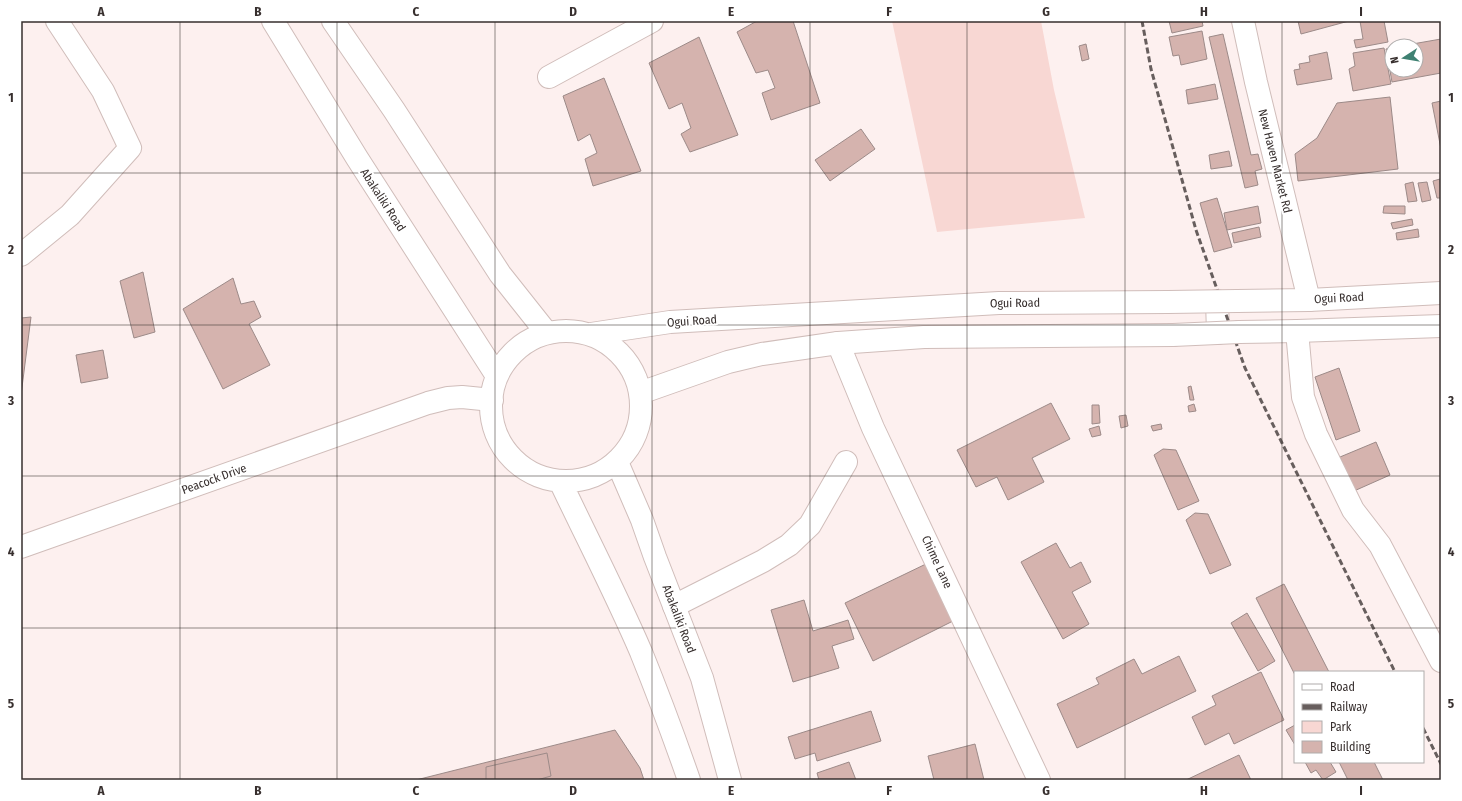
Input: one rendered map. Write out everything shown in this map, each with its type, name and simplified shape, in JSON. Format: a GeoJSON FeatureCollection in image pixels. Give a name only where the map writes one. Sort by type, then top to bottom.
{"type":"FeatureCollection","features":[{"type":"Feature","properties":{"kind":"main road"},"geometry":{"type":"LineString","coordinates":[[21,255],[70,216],[130,148],[103,91],[57,21]]}},
{"type":"Feature","properties":{"kind":"main road","name":"Abakaliki Road"},"geometry":{"type":"LineString","coordinates":[[273,21],[357,158],[497,376]]}},
{"type":"Feature","properties":{"kind":"main road"},"geometry":{"type":"LineString","coordinates":[[333,21],[394,110],[500,274],[546,332]]}},
{"type":"Feature","properties":{"kind":"main road"},"geometry":{"type":"LineString","coordinates":[[549,77],[652,21]]}},
{"type":"Feature","properties":{"kind":"main road","name":"New Haven Market Rd"},"geometry":{"type":"LineString","coordinates":[[1243,21],[1256,82],[1309,300]]}},
{"type":"Feature","properties":{"kind":"main road","name":"Ogui Road"},"geometry":{"type":"LineString","coordinates":[[591,334],[670,322],[976,304],[1309,300],[1441,293]]}},
{"type":"Feature","properties":{"kind":"main road"},"geometry":{"type":"LineString","coordinates":[[1227,301],[1229,332]]}},
{"type":"Feature","properties":{"kind":"main road"},"geometry":{"type":"LineString","coordinates":[[640,393],[728,362],[762,354],[838,343],[924,337],[1173,335],[1441,326]]}},
{"type":"Feature","properties":{"kind":"main road"},"geometry":{"type":"LineString","coordinates":[[576,330],[591,334],[606,341],[629,363],[636,378],[640,393],[642,412],[638,430],[629,447],[617,462],[600,474],[580,480],[560,482],[542,478],[525,470],[511,458],[500,443],[493,426],[490,408],[497,376],[509,356],[526,341],[546,332],[576,330]]}},
{"type":"Feature","properties":{"kind":"main road"},"geometry":{"type":"LineString","coordinates":[[1297,331],[1303,397],[1316,434],[1353,510],[1380,545],[1441,661]]}},
{"type":"Feature","properties":{"kind":"main road","name":"Chime Lane"},"geometry":{"type":"LineString","coordinates":[[838,343],[873,428],[1039,780]]}},
{"type":"Feature","properties":{"kind":"main road","name":"Peacock Drive"},"geometry":{"type":"LineString","coordinates":[[21,547],[408,410],[448,398],[462,397],[492,400]]}},
{"type":"Feature","properties":{"kind":"main road","name":"Abakaliki Road"},"geometry":{"type":"LineString","coordinates":[[617,462],[642,520],[702,678],[725,779]]}},
{"type":"Feature","properties":{"kind":"main road"},"geometry":{"type":"LineString","coordinates":[[674,606],[764,561],[789,545],[810,525],[846,462]]}},
{"type":"Feature","properties":{"kind":"main road"},"geometry":{"type":"LineString","coordinates":[[560,482],[614,593],[640,651],[668,720],[689,780]]}},
{"type":"Feature","properties":{"kind":"green space"},"geometry":{"type":"Polygon","coordinates":[[[892,21],[1041,21],[1054,90],[1085,218],[937,232],[892,21]]]}},
{"type":"Feature","properties":{"kind":"building"},"geometry":{"type":"Polygon","coordinates":[[[757,21],[793,21],[820,103],[771,120],[762,93],[775,88],[768,70],[756,73],[737,32],[757,21]]]}},
{"type":"Feature","properties":{"kind":"building"},"geometry":{"type":"Polygon","coordinates":[[[1169,21],[1202,21],[1203,26],[1172,33],[1169,21]]]}},
{"type":"Feature","properties":{"kind":"building"},"geometry":{"type":"Polygon","coordinates":[[[1298,21],[1349,21],[1301,34],[1298,21]]]}},
{"type":"Feature","properties":{"kind":"building"},"geometry":{"type":"Polygon","coordinates":[[[1360,21],[1384,21],[1387,38],[1384,38],[1384,43],[1356,48],[1354,40],[1363,39],[1360,21]]]}},
{"type":"Feature","properties":{"kind":"building"},"geometry":{"type":"Polygon","coordinates":[[[1202,31],[1207,59],[1181,65],[1179,55],[1173,56],[1169,37],[1202,31]]]}},
{"type":"Feature","properties":{"kind":"building"},"geometry":{"type":"Polygon","coordinates":[[[1223,34],[1251,155],[1258,154],[1262,169],[1255,171],[1258,185],[1245,188],[1209,37],[1223,34]]]}},
{"type":"Feature","properties":{"kind":"building"},"geometry":{"type":"Polygon","coordinates":[[[699,37],[738,135],[690,152],[681,134],[691,128],[682,103],[669,109],[649,63],[699,37]]]}},
{"type":"Feature","properties":{"kind":"building"},"geometry":{"type":"Polygon","coordinates":[[[1441,39],[1441,73],[1424,76],[1424,42],[1441,39]]]}},
{"type":"Feature","properties":{"kind":"building"},"geometry":{"type":"Polygon","coordinates":[[[1086,44],[1089,59],[1082,61],[1079,46],[1086,44]]]}},
{"type":"Feature","properties":{"kind":"building"},"geometry":{"type":"Polygon","coordinates":[[[1384,48],[1384,78],[1390,78],[1391,84],[1353,91],[1349,69],[1355,66],[1353,53],[1384,48]]]}},
{"type":"Feature","properties":{"kind":"building"},"geometry":{"type":"Polygon","coordinates":[[[1327,52],[1332,79],[1297,85],[1294,70],[1300,69],[1299,64],[1310,62],[1309,56],[1327,52]]]}},
{"type":"Feature","properties":{"kind":"building"},"geometry":{"type":"Polygon","coordinates":[[[604,78],[641,171],[593,186],[585,159],[597,153],[590,134],[578,141],[563,96],[604,78]]]}},
{"type":"Feature","properties":{"kind":"building"},"geometry":{"type":"Polygon","coordinates":[[[1391,78],[1414,78],[1392,82],[1391,78]]]}},
{"type":"Feature","properties":{"kind":"building"},"geometry":{"type":"Polygon","coordinates":[[[1215,84],[1218,99],[1188,104],[1186,90],[1215,84]]]}},
{"type":"Feature","properties":{"kind":"building"},"geometry":{"type":"Polygon","coordinates":[[[1390,97],[1398,169],[1298,181],[1295,154],[1317,138],[1337,103],[1390,97]]]}},
{"type":"Feature","properties":{"kind":"building"},"geometry":{"type":"Polygon","coordinates":[[[1441,101],[1441,149],[1432,103],[1441,101]]]}},
{"type":"Feature","properties":{"kind":"building"},"geometry":{"type":"Polygon","coordinates":[[[861,129],[875,149],[830,181],[815,160],[861,129]]]}},
{"type":"Feature","properties":{"kind":"building"},"geometry":{"type":"Polygon","coordinates":[[[1229,151],[1232,166],[1211,169],[1209,155],[1229,151]]]}},
{"type":"Feature","properties":{"kind":"building"},"geometry":{"type":"Polygon","coordinates":[[[1440,179],[1441,198],[1437,198],[1433,181],[1440,179]]]}},
{"type":"Feature","properties":{"kind":"building"},"geometry":{"type":"Polygon","coordinates":[[[1413,182],[1417,201],[1408,202],[1405,184],[1413,182]]]}},
{"type":"Feature","properties":{"kind":"building"},"geometry":{"type":"Polygon","coordinates":[[[1427,182],[1431,200],[1422,202],[1418,183],[1427,182]]]}},
{"type":"Feature","properties":{"kind":"building"},"geometry":{"type":"Polygon","coordinates":[[[1217,198],[1232,247],[1214,252],[1200,203],[1217,198]]]}},
{"type":"Feature","properties":{"kind":"building"},"geometry":{"type":"Polygon","coordinates":[[[1258,206],[1261,223],[1227,230],[1224,213],[1258,206]]]}},
{"type":"Feature","properties":{"kind":"building"},"geometry":{"type":"Polygon","coordinates":[[[1384,206],[1405,206],[1405,214],[1383,213],[1384,206]]]}},
{"type":"Feature","properties":{"kind":"building"},"geometry":{"type":"Polygon","coordinates":[[[1412,219],[1413,225],[1393,229],[1391,223],[1412,219]]]}},
{"type":"Feature","properties":{"kind":"building"},"geometry":{"type":"Polygon","coordinates":[[[1259,227],[1261,237],[1234,243],[1232,233],[1259,227]]]}},
{"type":"Feature","properties":{"kind":"building"},"geometry":{"type":"Polygon","coordinates":[[[1418,229],[1419,237],[1397,240],[1396,233],[1418,229]]]}},
{"type":"Feature","properties":{"kind":"building"},"geometry":{"type":"Polygon","coordinates":[[[143,272],[155,332],[134,338],[120,281],[143,272]]]}},
{"type":"Feature","properties":{"kind":"building"},"geometry":{"type":"Polygon","coordinates":[[[233,278],[241,304],[254,301],[261,317],[249,324],[270,365],[223,389],[183,309],[233,278]]]}},
{"type":"Feature","properties":{"kind":"building"},"geometry":{"type":"Polygon","coordinates":[[[31,317],[21,395],[21,318],[31,317]]]}},
{"type":"Feature","properties":{"kind":"building"},"geometry":{"type":"Polygon","coordinates":[[[103,350],[108,378],[81,383],[76,355],[103,350]]]}},
{"type":"Feature","properties":{"kind":"building"},"geometry":{"type":"Polygon","coordinates":[[[1339,368],[1360,431],[1336,440],[1315,377],[1339,368]]]}},
{"type":"Feature","properties":{"kind":"building"},"geometry":{"type":"Polygon","coordinates":[[[1191,386],[1194,400],[1190,400],[1188,387],[1191,386]]]}},
{"type":"Feature","properties":{"kind":"building"},"geometry":{"type":"Polygon","coordinates":[[[1051,403],[1070,439],[1032,458],[1044,482],[1008,500],[997,477],[976,487],[957,450],[1051,403]]]}},
{"type":"Feature","properties":{"kind":"building"},"geometry":{"type":"Polygon","coordinates":[[[1194,404],[1196,411],[1189,412],[1188,406],[1194,404]]]}},
{"type":"Feature","properties":{"kind":"building"},"geometry":{"type":"Polygon","coordinates":[[[1092,405],[1099,405],[1100,423],[1092,424],[1092,405]]]}},
{"type":"Feature","properties":{"kind":"building"},"geometry":{"type":"Polygon","coordinates":[[[1126,415],[1128,426],[1121,428],[1119,416],[1126,415]]]}},
{"type":"Feature","properties":{"kind":"building"},"geometry":{"type":"Polygon","coordinates":[[[1161,424],[1162,429],[1153,431],[1151,426],[1161,424]]]}},
{"type":"Feature","properties":{"kind":"building"},"geometry":{"type":"Polygon","coordinates":[[[1099,426],[1101,435],[1092,437],[1089,429],[1099,426]]]}},
{"type":"Feature","properties":{"kind":"building"},"geometry":{"type":"Polygon","coordinates":[[[1376,442],[1390,475],[1354,491],[1340,457],[1376,442]]]}},
{"type":"Feature","properties":{"kind":"building"},"geometry":{"type":"Polygon","coordinates":[[[1163,449],[1176,450],[1199,501],[1178,510],[1154,455],[1163,449]]]}},
{"type":"Feature","properties":{"kind":"building"},"geometry":{"type":"Polygon","coordinates":[[[1195,513],[1208,514],[1231,565],[1210,574],[1186,520],[1195,513]]]}},
{"type":"Feature","properties":{"kind":"building"},"geometry":{"type":"Polygon","coordinates":[[[1056,543],[1070,568],[1081,562],[1091,582],[1072,592],[1089,624],[1063,639],[1021,562],[1056,543]]]}},
{"type":"Feature","properties":{"kind":"building"},"geometry":{"type":"Polygon","coordinates":[[[928,563],[955,620],[873,661],[845,603],[928,563]]]}},
{"type":"Feature","properties":{"kind":"building"},"geometry":{"type":"Polygon","coordinates":[[[1284,584],[1328,671],[1294,671],[1294,673],[1256,598],[1284,584]]]}},
{"type":"Feature","properties":{"kind":"building"},"geometry":{"type":"Polygon","coordinates":[[[804,600],[813,631],[848,620],[854,639],[832,646],[839,668],[793,682],[771,610],[804,600]]]}},
{"type":"Feature","properties":{"kind":"building"},"geometry":{"type":"Polygon","coordinates":[[[1247,613],[1275,661],[1258,671],[1231,623],[1247,613]]]}},
{"type":"Feature","properties":{"kind":"building"},"geometry":{"type":"Polygon","coordinates":[[[1179,656],[1196,691],[1077,748],[1057,704],[1099,684],[1096,678],[1134,659],[1142,674],[1179,656]]]}},
{"type":"Feature","properties":{"kind":"building"},"geometry":{"type":"Polygon","coordinates":[[[1261,672],[1284,720],[1234,744],[1229,733],[1205,745],[1192,717],[1216,705],[1212,696],[1261,672]]]}},
{"type":"Feature","properties":{"kind":"building"},"geometry":{"type":"Polygon","coordinates":[[[871,711],[881,741],[817,761],[815,753],[795,759],[788,737],[871,711]]]}},
{"type":"Feature","properties":{"kind":"building"},"geometry":{"type":"Polygon","coordinates":[[[1294,726],[1294,743],[1286,730],[1294,726]]]}},
{"type":"Feature","properties":{"kind":"building"},"geometry":{"type":"Polygon","coordinates":[[[615,730],[640,768],[644,780],[416,780],[615,730]]]}},
{"type":"Feature","properties":{"kind":"building"},"geometry":{"type":"Polygon","coordinates":[[[975,744],[984,780],[934,780],[928,756],[975,744]]]}},
{"type":"Feature","properties":{"kind":"building"},"geometry":{"type":"Polygon","coordinates":[[[547,753],[551,776],[537,780],[486,780],[486,767],[547,753]]]}},
{"type":"Feature","properties":{"kind":"building"},"geometry":{"type":"Polygon","coordinates":[[[1239,755],[1251,780],[1186,780],[1239,755]]]}},
{"type":"Feature","properties":{"kind":"building"},"geometry":{"type":"Polygon","coordinates":[[[849,762],[856,780],[819,780],[817,773],[849,762]]]}},
{"type":"Feature","properties":{"kind":"building"},"geometry":{"type":"Polygon","coordinates":[[[1306,763],[1331,763],[1336,772],[1323,780],[1316,770],[1311,773],[1306,763]]]}},
{"type":"Feature","properties":{"kind":"building"},"geometry":{"type":"Polygon","coordinates":[[[1340,763],[1374,763],[1383,780],[1348,780],[1340,763]]]}},
{"type":"Feature","properties":{"kind":"railway"},"geometry":{"type":"LineString","coordinates":[[1142,21],[1151,69],[1196,230],[1245,368],[1395,671]]}},
{"type":"Feature","properties":{"kind":"railway"},"geometry":{"type":"LineString","coordinates":[[1424,730],[1441,764]]}}]}
